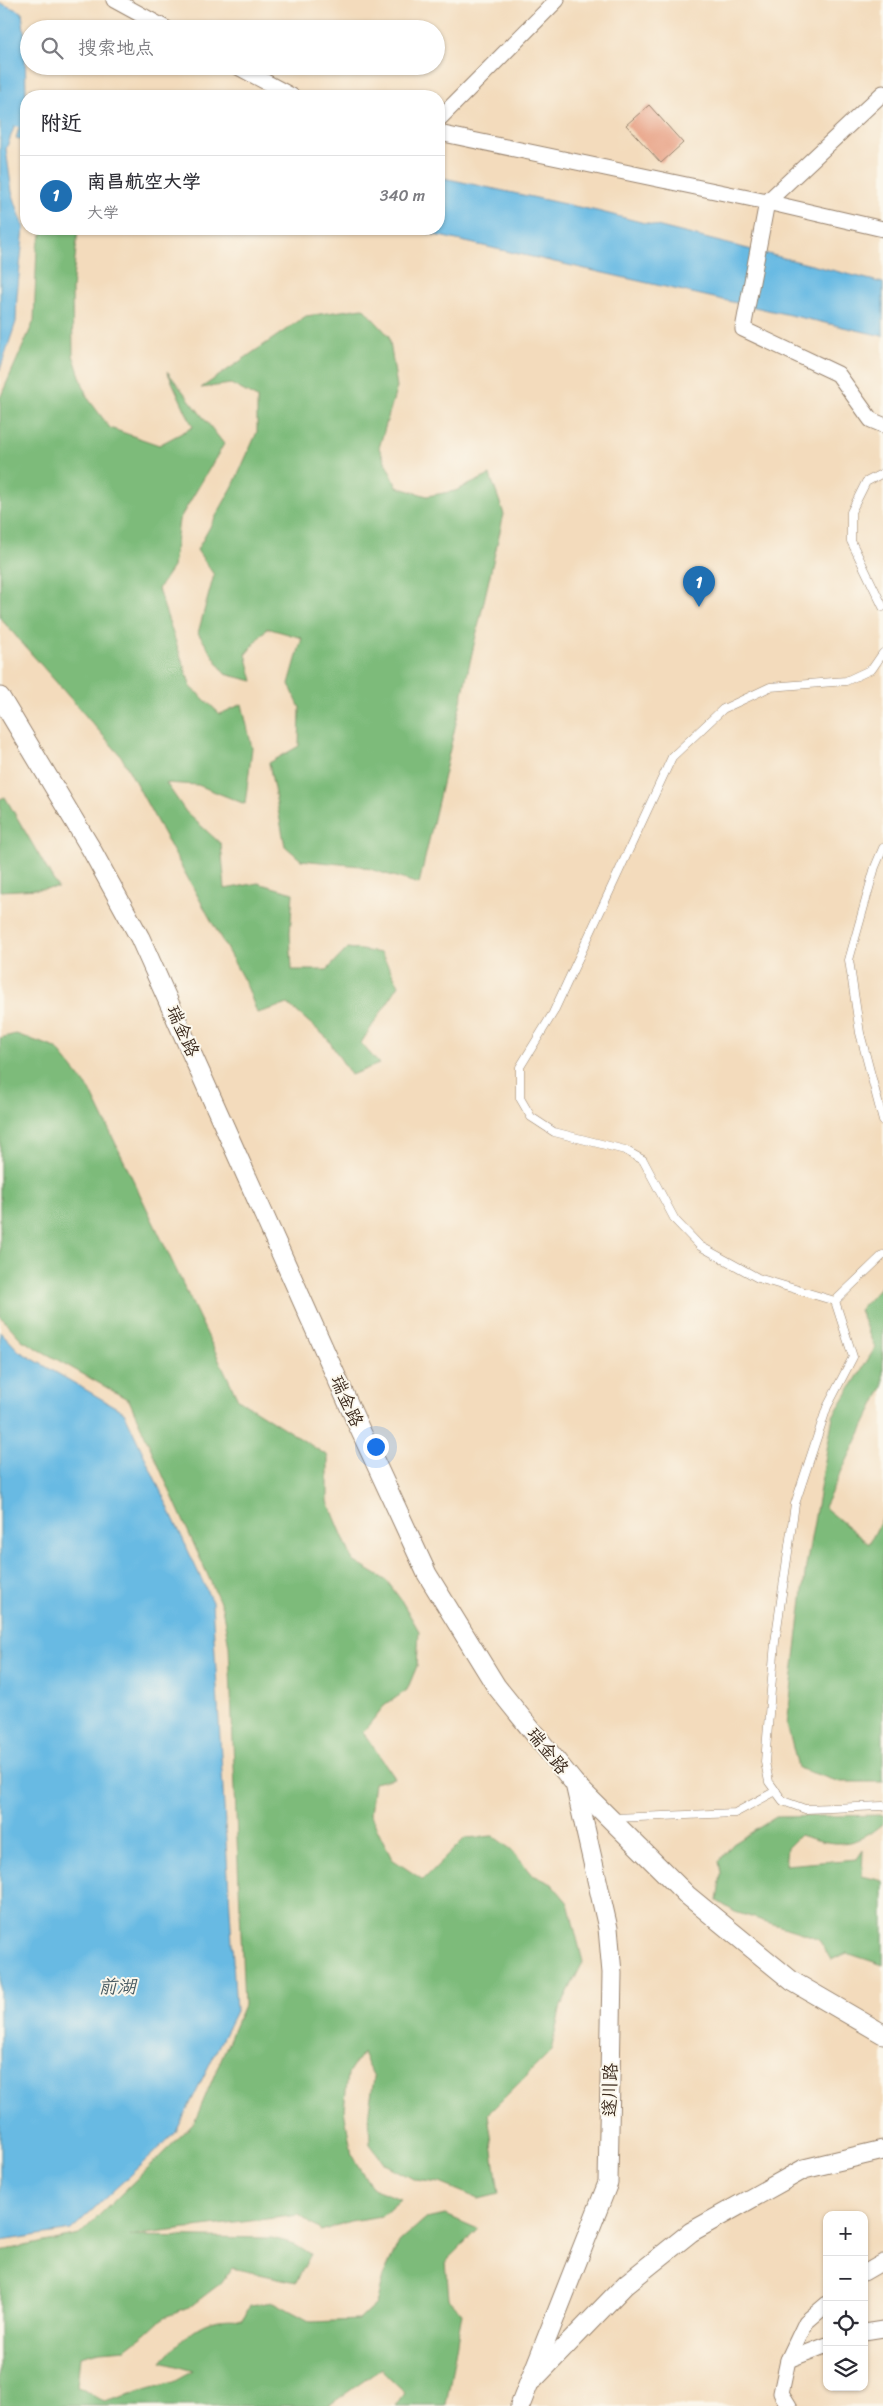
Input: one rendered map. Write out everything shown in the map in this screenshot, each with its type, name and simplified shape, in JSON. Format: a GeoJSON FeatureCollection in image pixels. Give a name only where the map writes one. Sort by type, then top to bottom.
{"type":"FeatureCollection","features":[{"type":"Feature","properties":{"kind":"street"},"geometry":{"type":"LineString","coordinates":[[114,0],[151,20]]}},
{"type":"Feature","properties":{"kind":"street"},"geometry":{"type":"LineString","coordinates":[[445,113],[557,0]]}},
{"type":"Feature","properties":{"kind":"street"},"geometry":{"type":"LineString","coordinates":[[253,75],[281,90]]}},
{"type":"Feature","properties":{"kind":"street"},"geometry":{"type":"LineString","coordinates":[[883,93],[767,202],[742,329],[838,374],[871,420],[883,425]]}},
{"type":"Feature","properties":{"kind":"street"},"geometry":{"type":"LineString","coordinates":[[445,134],[767,202],[883,229]]}},
{"type":"Feature","properties":{"kind":"street","name":"瑞金路"},"geometry":{"type":"LineString","coordinates":[[0,697],[90,847],[140,938],[357,1423],[427,1574],[496,1686],[575,1784],[686,1895],[792,1981],[883,2034]]}},
{"type":"Feature","properties":{"kind":"street","name":"遂川路"},"geometry":{"type":"LineString","coordinates":[[520,2406],[608,2183],[612,1973],[609,1937],[575,1784]]}},
{"type":"Feature","properties":{"kind":"street","name":"遂川路"},"geometry":{"type":"LineString","coordinates":[[528,2385],[626,2284],[691,2232],[804,2169],[883,2150]]}},
{"type":"Feature","properties":{"kind":"street"},"geometry":{"type":"LineString","coordinates":[[868,2271],[883,2262]]}},
{"type":"Feature","properties":{"kind":"street"},"geometry":{"type":"LineString","coordinates":[[789,2406],[781,2394],[788,2360],[806,2322],[823,2307]]}},
{"type":"Feature","properties":{"kind":"street"},"geometry":{"type":"LineString","coordinates":[[868,2331],[883,2329]]}},
{"type":"Feature","properties":{"kind":"street"},"geometry":{"type":"LineString","coordinates":[[788,2360],[824,2346]]}},
{"type":"Feature","properties":{"kind":"lane"},"geometry":{"type":"LineString","coordinates":[[883,473],[866,482],[851,512],[852,541],[883,607]]}},
{"type":"Feature","properties":{"kind":"lane"},"geometry":{"type":"LineString","coordinates":[[834,1301],[758,1278],[700,1246],[675,1220],[643,1160],[626,1150],[554,1132],[531,1117],[520,1098],[520,1067],[553,1013],[672,757],[723,709],[770,687],[846,681],[872,669],[883,653]]}},
{"type":"Feature","properties":{"kind":"lane"},"geometry":{"type":"LineString","coordinates":[[883,848],[875,867],[850,960],[860,1032],[883,1121]]}},
{"type":"Feature","properties":{"kind":"lane"},"geometry":{"type":"LineString","coordinates":[[834,1301],[883,1255]]}},
{"type":"Feature","properties":{"kind":"lane"},"geometry":{"type":"LineString","coordinates":[[834,1301],[853,1357],[827,1407],[795,1504],[775,1642],[765,1762],[769,1782],[783,1801],[805,1809],[883,1806]]}},
{"type":"Feature","properties":{"kind":"lane"},"geometry":{"type":"LineString","coordinates":[[609,1818],[735,1813],[776,1791]]}},
{"type":"Feature","properties":{"kind":"green space"},"geometry":{"type":"Polygon","coordinates":[[[42,235],[77,235],[72,289],[73,355],[87,397],[110,428],[159,445],[193,427],[167,371],[224,444],[179,520],[173,567],[158,589],[191,687],[220,714],[242,704],[252,748],[245,804],[198,785],[166,783],[186,812],[221,844],[225,889],[258,883],[293,893],[290,933],[292,970],[327,970],[348,948],[381,953],[399,985],[361,1043],[379,1064],[351,1075],[327,1038],[288,1004],[257,1013],[247,986],[121,756],[0,618],[0,398],[34,321],[37,247],[42,235]]]}},
{"type":"Feature","properties":{"kind":"green space"},"geometry":{"type":"Polygon","coordinates":[[[363,308],[389,336],[397,387],[379,448],[397,487],[427,496],[455,491],[490,475],[504,514],[419,884],[360,866],[301,860],[285,846],[269,763],[299,746],[300,708],[289,684],[302,638],[267,628],[246,654],[253,681],[225,674],[198,633],[214,575],[197,550],[233,486],[257,432],[257,398],[231,384],[201,388],[306,316],[363,308]]]}},
{"type":"Feature","properties":{"kind":"green space"},"geometry":{"type":"Polygon","coordinates":[[[5,797],[58,888],[0,891],[0,799],[5,797]]]}},
{"type":"Feature","properties":{"kind":"green space"},"geometry":{"type":"Polygon","coordinates":[[[16,1034],[56,1048],[90,1090],[238,1399],[328,1456],[328,1501],[353,1561],[387,1581],[401,1600],[419,1631],[417,1666],[407,1690],[384,1706],[363,1732],[395,1778],[374,1783],[370,1814],[392,1859],[423,1880],[465,1838],[493,1836],[512,1850],[531,1874],[552,1884],[568,1903],[583,1962],[561,2006],[551,2051],[488,2114],[499,2194],[479,2199],[440,2183],[415,2180],[385,2164],[370,2144],[369,2110],[374,2078],[362,2053],[348,2074],[344,2109],[352,2156],[372,2188],[401,2199],[382,2216],[350,2221],[321,2231],[299,2215],[130,2236],[272,2238],[295,2244],[311,2254],[296,2282],[232,2268],[221,2283],[187,2309],[164,2317],[126,2349],[100,2351],[80,2356],[77,2386],[104,2402],[173,2382],[193,2371],[162,2362],[180,2342],[206,2323],[229,2319],[243,2320],[250,2305],[274,2302],[311,2322],[359,2320],[376,2304],[383,2277],[399,2242],[425,2219],[446,2215],[478,2229],[446,2261],[449,2299],[462,2313],[446,2406],[396,2406],[405,2393],[382,2368],[328,2406],[0,2406],[0,2251],[79,2235],[194,2123],[244,2005],[229,1646],[222,1607],[129,1400],[22,1340],[0,1316],[0,1038],[16,1034]]]}},
{"type":"Feature","properties":{"kind":"green space"},"geometry":{"type":"Polygon","coordinates":[[[883,1284],[883,1387],[824,1507],[869,1544],[883,1517],[883,1782],[840,1782],[798,1768],[787,1724],[806,1566],[833,1416],[875,1348],[859,1310],[883,1284]]]}},
{"type":"Feature","properties":{"kind":"green space"},"geometry":{"type":"Polygon","coordinates":[[[883,1815],[883,1823],[863,1837],[853,1841],[834,1843],[800,1835],[787,1848],[785,1865],[857,1859],[863,1850],[862,1876],[883,1881],[883,1965],[847,1953],[831,1960],[818,1938],[735,1912],[717,1901],[721,1874],[719,1861],[733,1844],[776,1817],[883,1815]]]}},
{"type":"Feature","properties":{"kind":"water"},"geometry":{"type":"Polygon","coordinates":[[[0,3],[22,12],[23,20],[20,20],[20,75],[26,75],[26,90],[20,90],[20,112],[6,149],[12,192],[20,216],[20,235],[23,235],[16,322],[0,370],[0,3]]]}},
{"type":"Feature","properties":{"kind":"water"},"geometry":{"type":"Polygon","coordinates":[[[20,124],[20,139],[16,138],[20,124]]]}},
{"type":"Feature","properties":{"kind":"water"},"geometry":{"type":"Polygon","coordinates":[[[445,178],[597,211],[883,283],[883,336],[435,235],[445,235],[445,178]]]}},
{"type":"Feature","properties":{"kind":"water","name":"前湖"},"geometry":{"type":"Polygon","coordinates":[[[0,1331],[19,1351],[124,1412],[212,1602],[236,2011],[176,2132],[71,2230],[0,2241],[0,1331]]]}},
{"type":"Feature","properties":{"kind":"building"},"geometry":{"type":"Polygon","coordinates":[[[649,105],[683,143],[661,163],[626,125],[649,105]]]}},
{"type":"Feature","properties":{"kind":"waterway"},"geometry":{"type":"LineString","coordinates":[[0,106],[20,111]]}},
{"type":"Feature","properties":{"kind":"place","name":"南昌航空大学"},"geometry":{"type":"Point","coordinates":[699,607]}}]}
